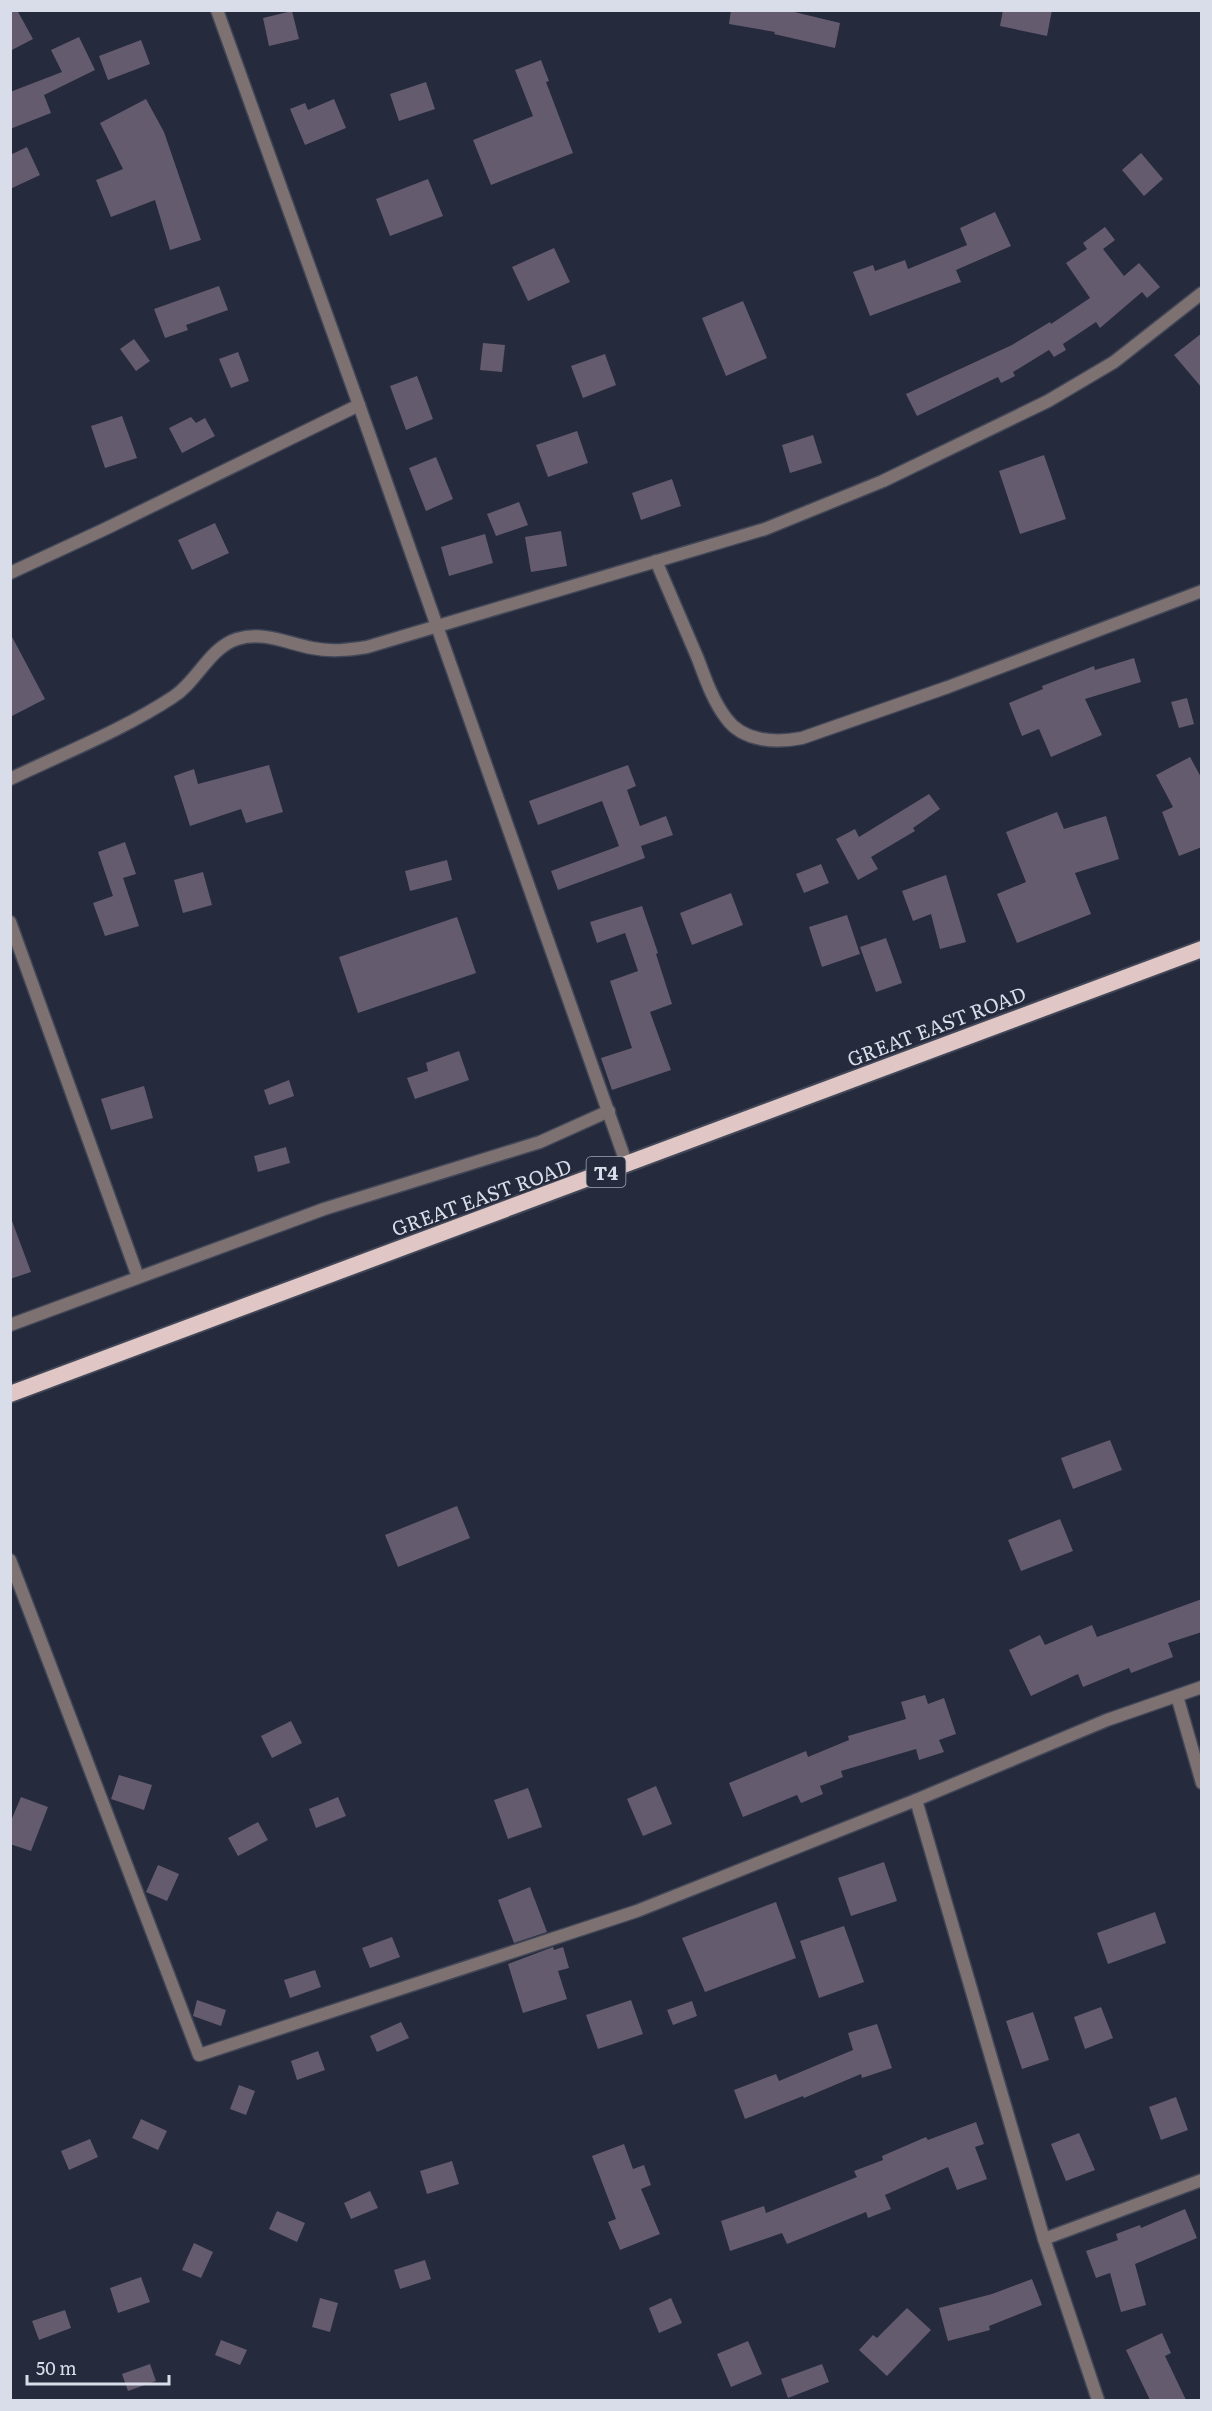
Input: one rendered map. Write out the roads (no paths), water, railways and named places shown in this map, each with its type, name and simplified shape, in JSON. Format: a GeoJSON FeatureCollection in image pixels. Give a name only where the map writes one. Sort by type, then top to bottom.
{"type":"FeatureCollection","features":[{"type":"Feature","properties":{"kind":"highway","name":"GREAT EAST ROAD"},"geometry":{"type":"LineString","coordinates":[[10,1394],[1202,949]]}},
{"type":"Feature","properties":{"kind":"street"},"geometry":{"type":"LineString","coordinates":[[217,10],[627,1164]]}},
{"type":"Feature","properties":{"kind":"street"},"geometry":{"type":"LineString","coordinates":[[10,779],[161,705],[188,685],[224,645],[235,640],[263,636],[312,648],[337,651],[367,647],[765,530],[883,481],[1048,401],[1114,362],[1202,293]]}},
{"type":"Feature","properties":{"kind":"street"},"geometry":{"type":"LineString","coordinates":[[10,573],[105,530],[359,405]]}},
{"type":"Feature","properties":{"kind":"street"},"geometry":{"type":"LineString","coordinates":[[657,561],[706,680],[726,719],[745,733],[767,741],[782,742],[802,738],[948,687],[1202,591]]}},
{"type":"Feature","properties":{"kind":"street"},"geometry":{"type":"LineString","coordinates":[[10,922],[138,1277]]}},
{"type":"Feature","properties":{"kind":"street"},"geometry":{"type":"LineString","coordinates":[[10,1325],[324,1209],[540,1142],[609,1111]]}},
{"type":"Feature","properties":{"kind":"street"},"geometry":{"type":"LineString","coordinates":[[10,1560],[199,2055],[637,1911],[916,1800],[1107,1720],[1202,1687]]}},
{"type":"Feature","properties":{"kind":"street"},"geometry":{"type":"LineString","coordinates":[[1177,1696],[1202,1783]]}},
{"type":"Feature","properties":{"kind":"street"},"geometry":{"type":"LineString","coordinates":[[916,1800],[1044,2239],[1098,2400]]}},
{"type":"Feature","properties":{"kind":"street"},"geometry":{"type":"LineString","coordinates":[[1044,2239],[1202,2180]]}}]}
